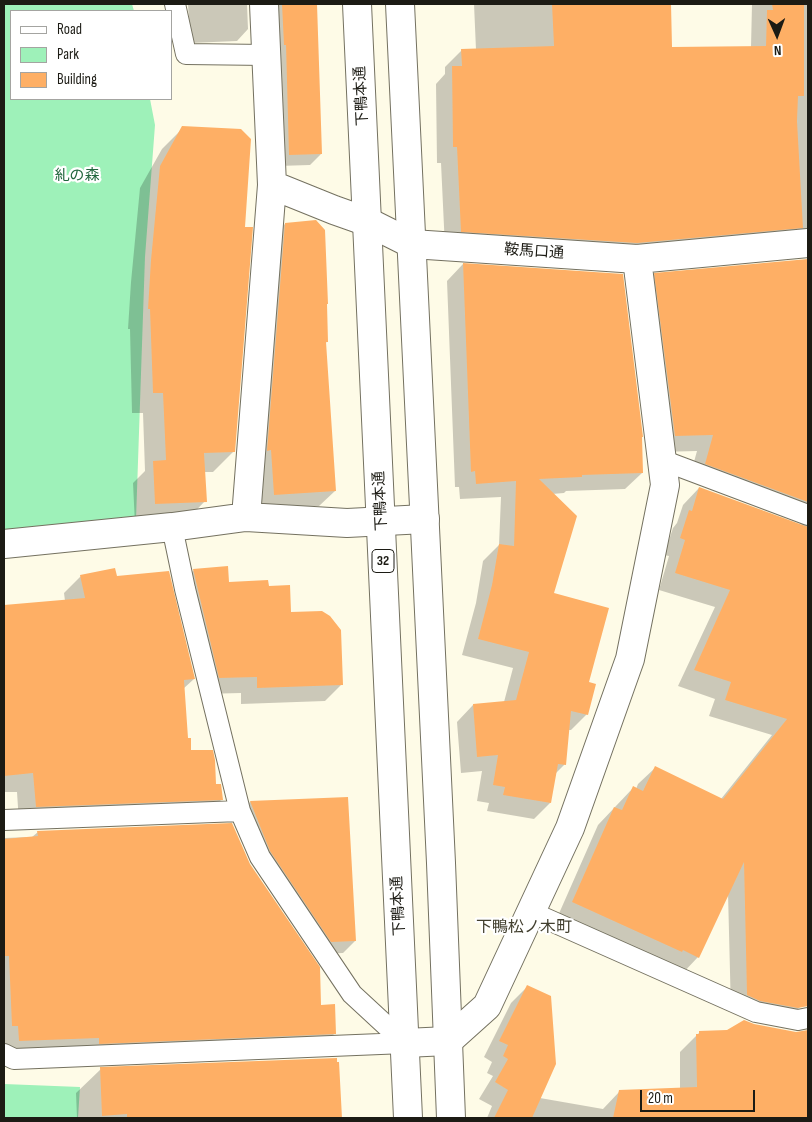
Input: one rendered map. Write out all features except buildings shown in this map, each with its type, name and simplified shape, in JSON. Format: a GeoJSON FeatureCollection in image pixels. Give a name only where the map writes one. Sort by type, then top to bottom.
{"type":"FeatureCollection","features":[{"type":"Feature","properties":{"kind":"street"},"geometry":{"type":"LineString","coordinates":[[246,517],[272,185],[264,4]]}},
{"type":"Feature","properties":{"kind":"street","name":"下鴨本通"},"geometry":{"type":"LineString","coordinates":[[357,4],[408,1118]]}},
{"type":"Feature","properties":{"kind":"street"},"geometry":{"type":"LineString","coordinates":[[400,4],[451,1118]]}},
{"type":"Feature","properties":{"kind":"street","name":"鞍馬口通"},"geometry":{"type":"LineString","coordinates":[[272,185],[368,222],[412,244],[637,259],[808,243]]}},
{"type":"Feature","properties":{"kind":"street"},"geometry":{"type":"LineString","coordinates":[[405,1043],[448,1041],[487,1006],[570,828],[630,659],[665,485],[637,259]]}},
{"type":"Feature","properties":{"kind":"street"},"geometry":{"type":"LineString","coordinates":[[4,544],[172,527],[246,517],[347,523],[425,519]]}},
{"type":"Feature","properties":{"kind":"lane"},"geometry":{"type":"LineString","coordinates":[[175,4],[186,54],[266,56]]}},
{"type":"Feature","properties":{"kind":"lane"},"geometry":{"type":"LineString","coordinates":[[662,460],[808,515]]}},
{"type":"Feature","properties":{"kind":"lane"},"geometry":{"type":"LineString","coordinates":[[172,527],[185,589],[240,811],[260,858],[352,994],[405,1043]]}},
{"type":"Feature","properties":{"kind":"lane"},"geometry":{"type":"LineString","coordinates":[[4,820],[240,811]]}},
{"type":"Feature","properties":{"kind":"lane"},"geometry":{"type":"LineString","coordinates":[[531,912],[756,1012],[798,1020],[808,1018]]}},
{"type":"Feature","properties":{"kind":"lane"},"geometry":{"type":"LineString","coordinates":[[4,1054],[14,1059],[405,1043]]}},
{"type":"Feature","properties":{"kind":"green space","name":"糺の森"},"geometry":{"type":"Polygon","coordinates":[[[4,4],[132,4],[134,10],[10,10],[10,100],[150,100],[155,125],[145,257],[136,520],[4,535],[4,4]]]}},
{"type":"Feature","properties":{"kind":"green space"},"geometry":{"type":"Polygon","coordinates":[[[4,1084],[80,1087],[78,1118],[4,1118],[4,1084]]]}},
{"type":"Feature","properties":{"kind":"district","name":"下鴨松ノ木町"},"geometry":{"type":"Point","coordinates":[524,928]}}]}
